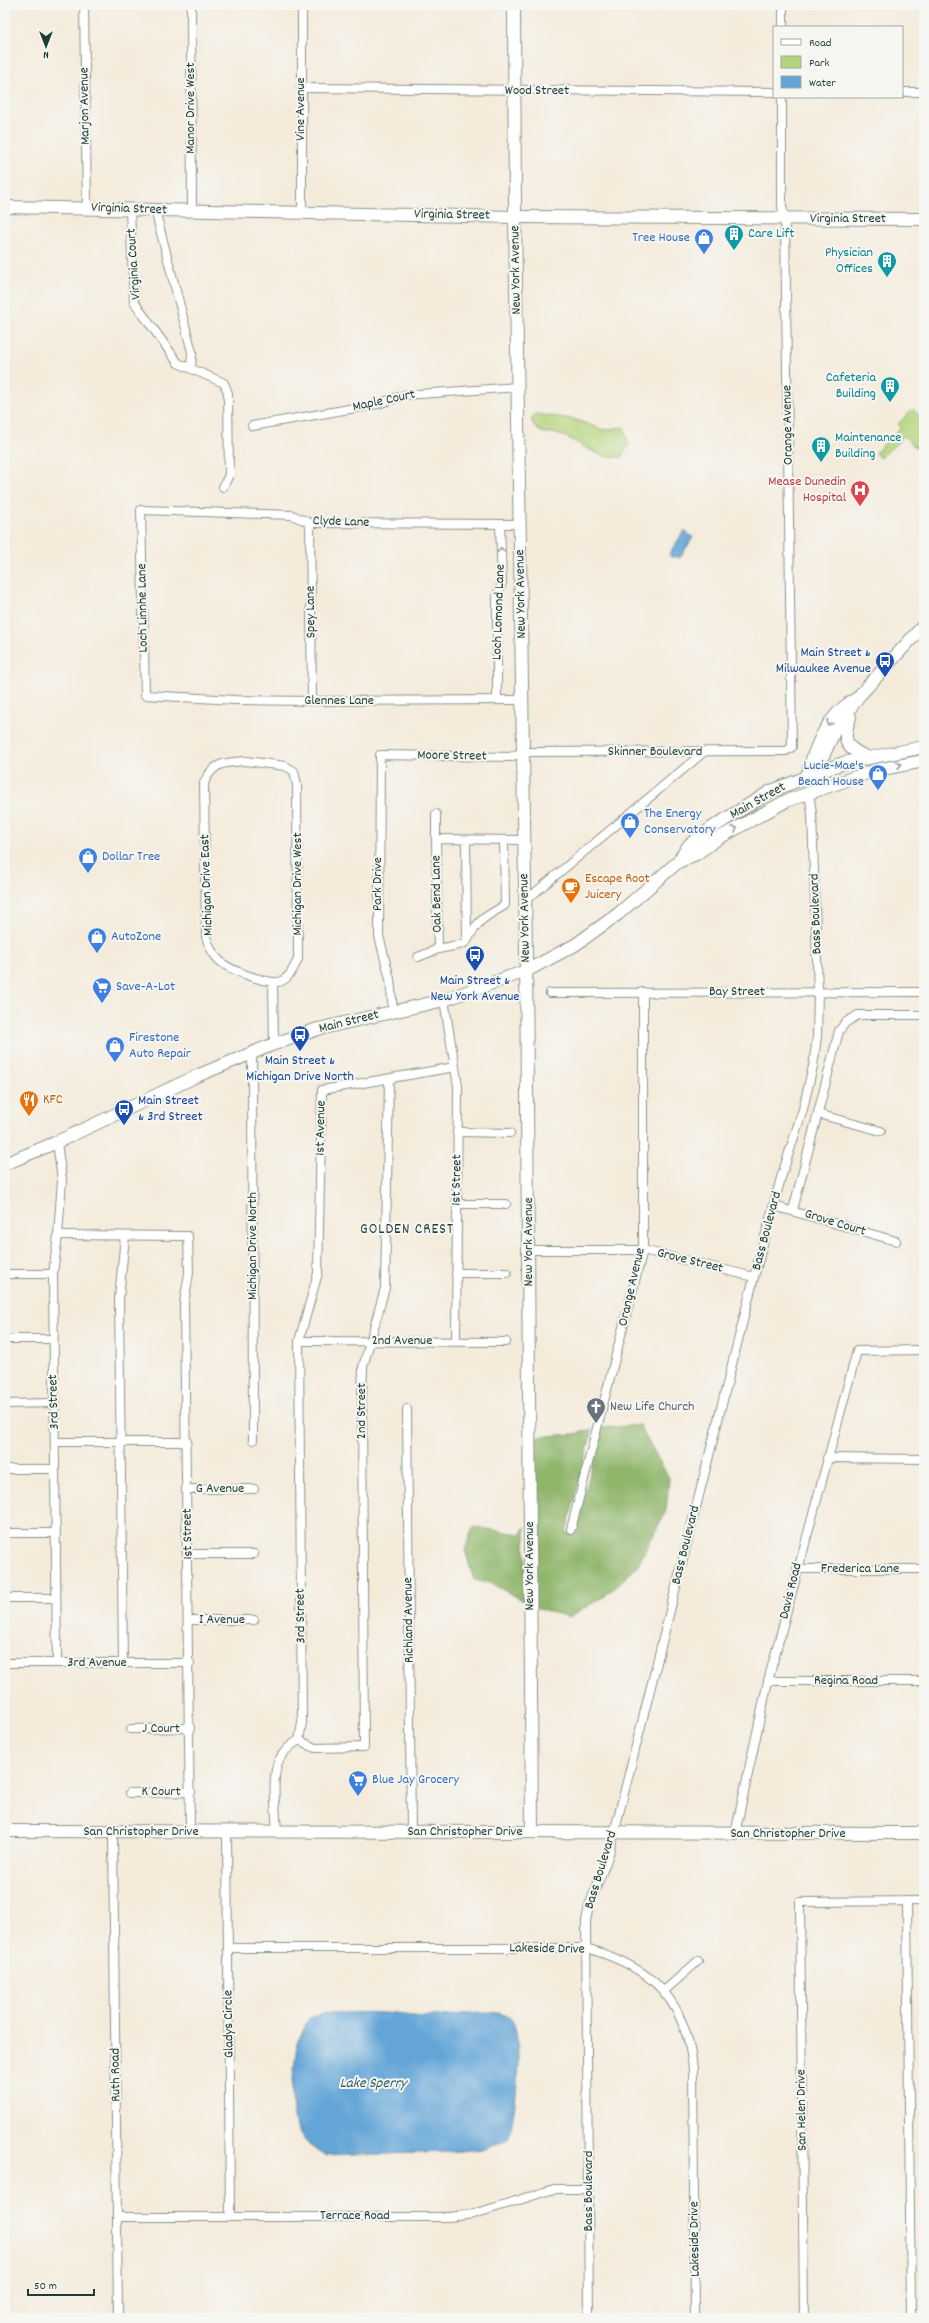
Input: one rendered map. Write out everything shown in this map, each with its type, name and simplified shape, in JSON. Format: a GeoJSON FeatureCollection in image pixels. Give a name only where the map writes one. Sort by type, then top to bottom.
{"type":"FeatureCollection","features":[{"type":"Feature","properties":{"kind":"street","name":"Marjon Avenue"},"geometry":{"type":"LineString","coordinates":[[84,5],[87,208]]}},
{"type":"Feature","properties":{"kind":"street","name":"Manor Drive West"},"geometry":{"type":"LineString","coordinates":[[191,5],[192,211]]}},
{"type":"Feature","properties":{"kind":"street","name":"Vine Avenue"},"geometry":{"type":"LineString","coordinates":[[302,5],[302,212]]}},
{"type":"Feature","properties":{"kind":"street","name":"New York Avenue"},"geometry":{"type":"LineString","coordinates":[[514,5],[515,217],[523,700],[529,1250],[532,1832]]}},
{"type":"Feature","properties":{"kind":"street"},"geometry":{"type":"LineString","coordinates":[[782,26],[783,5]]}},
{"type":"Feature","properties":{"kind":"street","name":"Wood Street"},"geometry":{"type":"LineString","coordinates":[[301,88],[773,92]]}},
{"type":"Feature","properties":{"kind":"street"},"geometry":{"type":"LineString","coordinates":[[903,92],[924,92]]}},
{"type":"Feature","properties":{"kind":"street","name":"Orange Avenue"},"geometry":{"type":"LineString","coordinates":[[782,98],[782,207],[785,219],[792,747],[786,751]]}},
{"type":"Feature","properties":{"kind":"street","name":"Virginia Street"},"geometry":{"type":"LineString","coordinates":[[5,206],[130,210],[515,217],[924,219]]}},
{"type":"Feature","properties":{"kind":"street","name":"Virginia Court"},"geometry":{"type":"LineString","coordinates":[[130,210],[134,302],[178,363],[224,383],[228,393],[229,475],[223,487]]}},
{"type":"Feature","properties":{"kind":"street","name":"Virginia Court"},"geometry":{"type":"LineString","coordinates":[[155,210],[192,352],[191,368]]}},
{"type":"Feature","properties":{"kind":"street","name":"Maple Court"},"geometry":{"type":"LineString","coordinates":[[252,426],[378,404],[405,394],[518,387]]}},
{"type":"Feature","properties":{"kind":"street","name":"Clyde Lane"},"geometry":{"type":"LineString","coordinates":[[140,510],[292,515],[310,523],[520,524]]}},
{"type":"Feature","properties":{"kind":"street","name":"Loch Linnhe Lane"},"geometry":{"type":"LineString","coordinates":[[140,510],[145,695],[155,697]]}},
{"type":"Feature","properties":{"kind":"street","name":"Spey Lane"},"geometry":{"type":"LineString","coordinates":[[310,523],[312,702]]}},
{"type":"Feature","properties":{"kind":"street","name":"Loch Lomond Lane"},"geometry":{"type":"LineString","coordinates":[[497,700],[497,596],[502,584],[500,524]]}},
{"type":"Feature","properties":{"kind":"street","name":"Main Street"},"geometry":{"type":"LineString","coordinates":[[5,1164],[56,1142],[199,1075],[274,1044],[318,1030],[444,1000],[526,970],[586,937],[618,914],[678,862],[690,845],[710,829],[771,791],[806,776],[824,754],[834,732],[858,697],[924,625]]}},
{"type":"Feature","properties":{"kind":"street","name":"Glennes Lane"},"geometry":{"type":"LineString","coordinates":[[155,697],[312,702],[523,700]]}},
{"type":"Feature","properties":{"kind":"street"},"geometry":{"type":"LineString","coordinates":[[858,697],[845,732],[846,741],[850,747],[867,757]]}},
{"type":"Feature","properties":{"kind":"street"},"geometry":{"type":"LineString","coordinates":[[806,776],[867,757],[924,747]]}},
{"type":"Feature","properties":{"kind":"street","name":"Skinner Boulevard"},"geometry":{"type":"LineString","coordinates":[[523,752],[786,751]]}},
{"type":"Feature","properties":{"kind":"street","name":"Moore Street"},"geometry":{"type":"LineString","coordinates":[[380,755],[510,756],[523,752]]}},
{"type":"Feature","properties":{"kind":"street"},"geometry":{"type":"LineString","coordinates":[[525,901],[704,752]]}},
{"type":"Feature","properties":{"kind":"street","name":"Park Drive"},"geometry":{"type":"LineString","coordinates":[[380,755],[378,936],[390,979],[393,1011]]}},
{"type":"Feature","properties":{"kind":"street"},"geometry":{"type":"LineString","coordinates":[[809,793],[876,770],[924,761]]}},
{"type":"Feature","properties":{"kind":"street","name":"Michigan Drive West"},"geometry":{"type":"LineString","coordinates":[[204,783],[209,773],[215,766],[228,763],[264,762],[285,766],[294,771],[297,784],[298,959],[292,973],[282,981],[273,984]]}},
{"type":"Feature","properties":{"kind":"street","name":"Bass Boulevard"},"geometry":{"type":"LineString","coordinates":[[590,2318],[586,1921],[589,1906],[608,1857],[754,1278],[803,1109],[813,1066],[817,1037],[818,992],[812,813],[806,776]]}},
{"type":"Feature","properties":{"kind":"street","name":"Michigan Drive East"},"geometry":{"type":"LineString","coordinates":[[204,783],[206,937],[211,952],[221,963],[238,972],[273,984]]}},
{"type":"Feature","properties":{"kind":"street","name":"Main Street"},"geometry":{"type":"LineString","coordinates":[[678,862],[696,854],[717,839],[769,810],[809,793]]}},
{"type":"Feature","properties":{"kind":"street","name":"Oak Bend Lane"},"geometry":{"type":"LineString","coordinates":[[436,814],[438,949]]}},
{"type":"Feature","properties":{"kind":"street","name":"Oak Bend Lane"},"geometry":{"type":"LineString","coordinates":[[436,840],[524,840]]}},
{"type":"Feature","properties":{"kind":"street"},"geometry":{"type":"LineString","coordinates":[[466,840],[467,941]]}},
{"type":"Feature","properties":{"kind":"street"},"geometry":{"type":"LineString","coordinates":[[467,941],[477,923],[487,914],[505,905],[504,840]]}},
{"type":"Feature","properties":{"kind":"street","name":"Oak Bend Lane"},"geometry":{"type":"LineString","coordinates":[[418,957],[438,949],[464,944],[467,941]]}},
{"type":"Feature","properties":{"kind":"street"},"geometry":{"type":"LineString","coordinates":[[273,984],[274,1044]]}},
{"type":"Feature","properties":{"kind":"street","name":"Orange Avenue"},"geometry":{"type":"LineString","coordinates":[[572,1529],[643,1250],[643,992]]}},
{"type":"Feature","properties":{"kind":"street","name":"Bay Street"},"geometry":{"type":"LineString","coordinates":[[550,993],[924,992]]}},
{"type":"Feature","properties":{"kind":"street"},"geometry":{"type":"LineString","coordinates":[[444,1000],[455,1067]]}},
{"type":"Feature","properties":{"kind":"street"},"geometry":{"type":"LineString","coordinates":[[793,1210],[839,1031],[845,1023],[858,1015],[924,1015]]}},
{"type":"Feature","properties":{"kind":"street","name":"Michigan Drive North"},"geometry":{"type":"LineString","coordinates":[[252,1053],[253,1440]]}},
{"type":"Feature","properties":{"kind":"street","name":"1st Avenue"},"geometry":{"type":"LineString","coordinates":[[299,1341],[318,1273],[322,1090],[455,1067]]}},
{"type":"Feature","properties":{"kind":"street","name":"1st Street"},"geometry":{"type":"LineString","coordinates":[[455,1067],[458,1086],[456,1341]]}},
{"type":"Feature","properties":{"kind":"street","name":"2nd Street"},"geometry":{"type":"LineString","coordinates":[[299,1740],[315,1748],[364,1747],[363,1367],[385,1288],[389,1079]]}},
{"type":"Feature","properties":{"kind":"street"},"geometry":{"type":"LineString","coordinates":[[818,1114],[881,1131]]}},
{"type":"Feature","properties":{"kind":"street"},"geometry":{"type":"LineString","coordinates":[[458,1132],[510,1132]]}},
{"type":"Feature","properties":{"kind":"street","name":"3rd Street"},"geometry":{"type":"LineString","coordinates":[[56,1142],[62,1180],[58,1235],[53,1274],[57,1662]]}},
{"type":"Feature","properties":{"kind":"street"},"geometry":{"type":"LineString","coordinates":[[456,1204],[506,1204]]}},
{"type":"Feature","properties":{"kind":"street","name":"Grove Court"},"geometry":{"type":"LineString","coordinates":[[774,1206],[793,1210],[896,1241]]}},
{"type":"Feature","properties":{"kind":"street"},"geometry":{"type":"LineString","coordinates":[[58,1235],[125,1236],[119,1298],[123,1663]]}},
{"type":"Feature","properties":{"kind":"street","name":"1st Street"},"geometry":{"type":"LineString","coordinates":[[125,1236],[188,1236],[189,1273],[184,1303],[190,1663],[190,1832]]}},
{"type":"Feature","properties":{"kind":"street","name":"Grove Street"},"geometry":{"type":"LineString","coordinates":[[529,1250],[643,1250],[754,1278]]}},
{"type":"Feature","properties":{"kind":"street"},"geometry":{"type":"LineString","coordinates":[[456,1273],[507,1273]]}},
{"type":"Feature","properties":{"kind":"street"},"geometry":{"type":"LineString","coordinates":[[5,1274],[53,1274]]}},
{"type":"Feature","properties":{"kind":"street"},"geometry":{"type":"LineString","coordinates":[[5,1339],[53,1339]]}},
{"type":"Feature","properties":{"kind":"street","name":"2nd Avenue"},"geometry":{"type":"LineString","coordinates":[[299,1341],[371,1340],[506,1342]]}},
{"type":"Feature","properties":{"kind":"street","name":"3rd Street"},"geometry":{"type":"LineString","coordinates":[[299,1341],[302,1715],[299,1740]]}},
{"type":"Feature","properties":{"kind":"street","name":"Davis Road"},"geometry":{"type":"LineString","coordinates":[[735,1834],[768,1681],[857,1350],[924,1350]]}},
{"type":"Feature","properties":{"kind":"street"},"geometry":{"type":"LineString","coordinates":[[5,1404],[54,1403]]}},
{"type":"Feature","properties":{"kind":"street","name":"Richland Avenue"},"geometry":{"type":"LineString","coordinates":[[407,1409],[411,1832]]}},
{"type":"Feature","properties":{"kind":"street"},"geometry":{"type":"LineString","coordinates":[[55,1442],[187,1442]]}},
{"type":"Feature","properties":{"kind":"street"},"geometry":{"type":"LineString","coordinates":[[827,1458],[924,1459]]}},
{"type":"Feature","properties":{"kind":"street"},"geometry":{"type":"LineString","coordinates":[[5,1468],[55,1469]]}},
{"type":"Feature","properties":{"kind":"street","name":"G Avenue"},"geometry":{"type":"LineString","coordinates":[[187,1489],[254,1489]]}},
{"type":"Feature","properties":{"kind":"street"},"geometry":{"type":"LineString","coordinates":[[5,1533],[56,1533]]}},
{"type":"Feature","properties":{"kind":"street"},"geometry":{"type":"LineString","coordinates":[[188,1554],[254,1554]]}},
{"type":"Feature","properties":{"kind":"street","name":"Frederica Lane"},"geometry":{"type":"LineString","coordinates":[[797,1569],[924,1569]]}},
{"type":"Feature","properties":{"kind":"street"},"geometry":{"type":"LineString","coordinates":[[5,1598],[56,1598]]}},
{"type":"Feature","properties":{"kind":"street","name":"I Avenue"},"geometry":{"type":"LineString","coordinates":[[189,1620],[254,1620]]}},
{"type":"Feature","properties":{"kind":"street","name":"3rd Avenue"},"geometry":{"type":"LineString","coordinates":[[5,1663],[190,1663]]}},
{"type":"Feature","properties":{"kind":"street","name":"Regina Road"},"geometry":{"type":"LineString","coordinates":[[768,1681],[924,1682]]}},
{"type":"Feature","properties":{"kind":"street","name":"J Court"},"geometry":{"type":"LineString","coordinates":[[131,1729],[190,1728]]}},
{"type":"Feature","properties":{"kind":"street"},"geometry":{"type":"LineString","coordinates":[[277,1832],[276,1775],[278,1760],[288,1747],[299,1740]]}},
{"type":"Feature","properties":{"kind":"street","name":"K Court"},"geometry":{"type":"LineString","coordinates":[[130,1792],[191,1792]]}},
{"type":"Feature","properties":{"kind":"street","name":"San Christopher Drive"},"geometry":{"type":"LineString","coordinates":[[5,1831],[227,1833],[532,1832],[924,1834]]}},
{"type":"Feature","properties":{"kind":"street","name":"Ruth Road"},"geometry":{"type":"LineString","coordinates":[[113,1832],[118,2318]]}},
{"type":"Feature","properties":{"kind":"street","name":"Gladys Circle"},"geometry":{"type":"LineString","coordinates":[[227,1833],[230,2216]]}},
{"type":"Feature","properties":{"kind":"street","name":"San Helen Drive"},"geometry":{"type":"LineString","coordinates":[[804,2318],[800,1902],[907,1902]]}},
{"type":"Feature","properties":{"kind":"street"},"geometry":{"type":"LineString","coordinates":[[911,2318],[907,1902],[924,1902]]}},
{"type":"Feature","properties":{"kind":"street","name":"Lakeside Drive"},"geometry":{"type":"LineString","coordinates":[[228,1948],[586,1948],[612,1955],[631,1964],[650,1977],[664,1991],[684,2025],[691,2046],[693,2069],[695,2318]]}},
{"type":"Feature","properties":{"kind":"street"},"geometry":{"type":"LineString","coordinates":[[664,1991],[698,1961]]}},
{"type":"Feature","properties":{"kind":"street","name":"Terrace Road"},"geometry":{"type":"LineString","coordinates":[[117,2217],[449,2217],[474,2214],[554,2189],[589,2189]]}},
{"type":"Feature","properties":{"kind":"green space"},"geometry":{"type":"Polygon","coordinates":[[[913,409],[924,420],[924,450],[921,453],[904,436],[881,458],[875,453],[901,427],[898,424],[913,409]]]}},
{"type":"Feature","properties":{"kind":"green space"},"geometry":{"type":"Polygon","coordinates":[[[535,414],[573,419],[604,430],[624,427],[629,445],[621,457],[605,456],[555,433],[544,433],[540,431],[535,426],[531,418],[535,414]]]}},
{"type":"Feature","properties":{"kind":"green space"},"geometry":{"type":"Polygon","coordinates":[[[639,1425],[669,1478],[666,1511],[636,1568],[605,1596],[569,1617],[535,1607],[535,1516],[541,1508],[535,1475],[534,1437],[574,1434],[592,1430],[566,1532],[574,1535],[602,1428],[639,1425]]]}},
{"type":"Feature","properties":{"kind":"green space"},"geometry":{"type":"Polygon","coordinates":[[[473,1527],[520,1534],[525,1527],[526,1602],[490,1583],[474,1580],[465,1550],[473,1527]]]}},
{"type":"Feature","properties":{"kind":"water"},"geometry":{"type":"Polygon","coordinates":[[[684,531],[693,537],[680,558],[674,556],[672,558],[669,554],[684,531]]]}},
{"type":"Feature","properties":{"kind":"water","name":"Lake Sperry"},"geometry":{"type":"Polygon","coordinates":[[[492,2012],[509,2017],[514,2025],[517,2038],[518,2075],[514,2114],[508,2139],[484,2149],[448,2152],[326,2156],[310,2146],[301,2136],[293,2118],[292,2088],[297,2043],[309,2018],[327,2013],[391,2013],[419,2017],[440,2017],[492,2012]]]}},
{"type":"Feature","properties":{"kind":"place","name":"Care Lift"},"geometry":{"type":"Point","coordinates":[734,251]}},
{"type":"Feature","properties":{"kind":"place","name":"Tree House"},"geometry":{"type":"Point","coordinates":[704,255]}},
{"type":"Feature","properties":{"kind":"place","name":"Physician Offices"},"geometry":{"type":"Point","coordinates":[887,278]}},
{"type":"Feature","properties":{"kind":"place","name":"Cafeteria Building"},"geometry":{"type":"Point","coordinates":[890,403]}},
{"type":"Feature","properties":{"kind":"place","name":"Maintenance Building"},"geometry":{"type":"Point","coordinates":[821,463]}},
{"type":"Feature","properties":{"kind":"place","name":"Mease Dunedin Hospital"},"geometry":{"type":"Point","coordinates":[860,507]}},
{"type":"Feature","properties":{"kind":"place","name":"Main Street & Milwaukee Avenue"},"geometry":{"type":"Point","coordinates":[885,678]}},
{"type":"Feature","properties":{"kind":"place","name":"Lucie-Mae's Beach House"},"geometry":{"type":"Point","coordinates":[878,791]}},
{"type":"Feature","properties":{"kind":"place","name":"The Energy Conservatory"},"geometry":{"type":"Point","coordinates":[630,839]}},
{"type":"Feature","properties":{"kind":"place","name":"Dollar Tree"},"geometry":{"type":"Point","coordinates":[88,874]}},
{"type":"Feature","properties":{"kind":"place","name":"Escape Root Juicery"},"geometry":{"type":"Point","coordinates":[571,904]}},
{"type":"Feature","properties":{"kind":"place","name":"AutoZone"},"geometry":{"type":"Point","coordinates":[97,954]}},
{"type":"Feature","properties":{"kind":"place","name":"Main Street & New York Avenue"},"geometry":{"type":"Point","coordinates":[475,972]}},
{"type":"Feature","properties":{"kind":"place","name":"Save-A-Lot"},"geometry":{"type":"Point","coordinates":[102,1004]}},
{"type":"Feature","properties":{"kind":"place","name":"Main Street & Michigan Drive North"},"geometry":{"type":"Point","coordinates":[300,1052]}},
{"type":"Feature","properties":{"kind":"place","name":"Firestone Auto Repair"},"geometry":{"type":"Point","coordinates":[115,1063]}},
{"type":"Feature","properties":{"kind":"place","name":"KFC"},"geometry":{"type":"Point","coordinates":[29,1117]}},
{"type":"Feature","properties":{"kind":"place","name":"Main Street & 3rd Street"},"geometry":{"type":"Point","coordinates":[124,1126]}},
{"type":"Feature","properties":{"kind":"place","name":"New Life Church"},"geometry":{"type":"Point","coordinates":[596,1424]}},
{"type":"Feature","properties":{"kind":"place","name":"Blue Jay Grocery"},"geometry":{"type":"Point","coordinates":[358,1797]}},
{"type":"Feature","properties":{"kind":"district","name":"GOLDEN CREST"},"geometry":{"type":"Point","coordinates":[407,1230]}}]}
